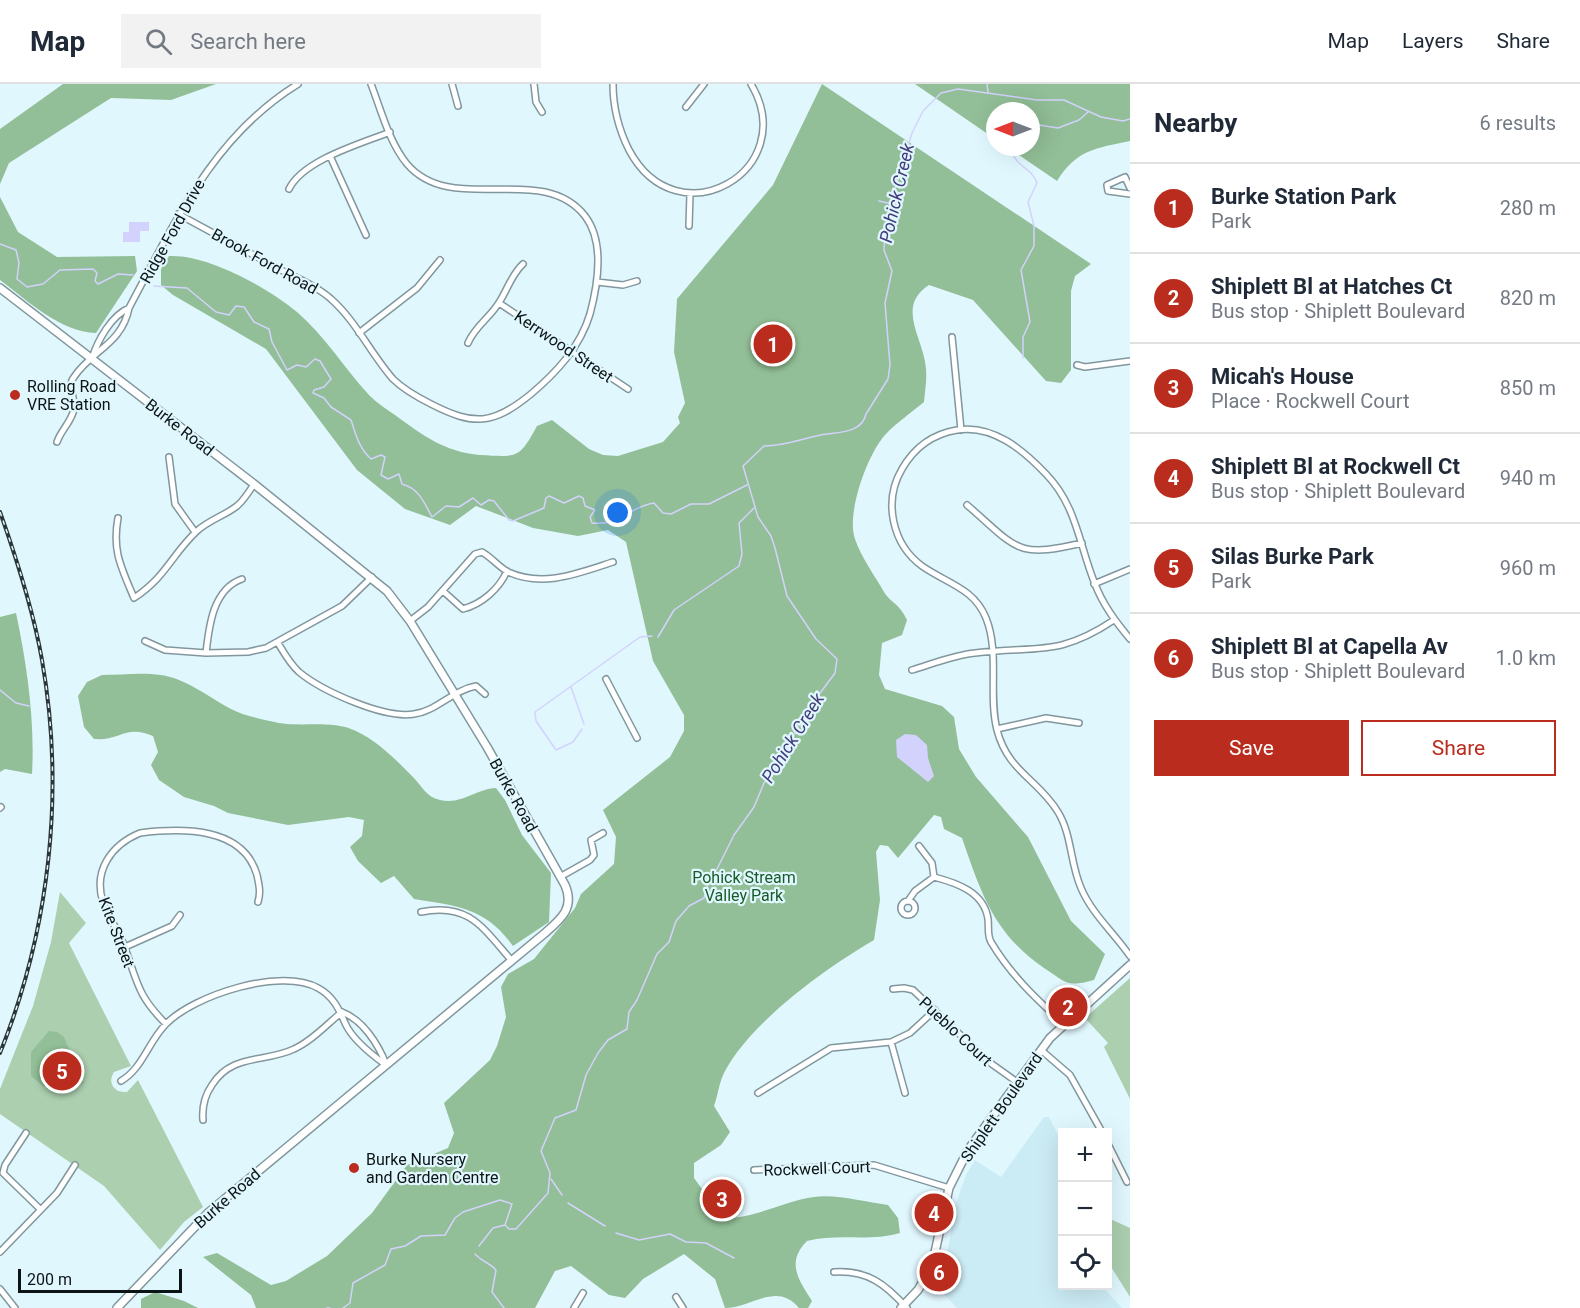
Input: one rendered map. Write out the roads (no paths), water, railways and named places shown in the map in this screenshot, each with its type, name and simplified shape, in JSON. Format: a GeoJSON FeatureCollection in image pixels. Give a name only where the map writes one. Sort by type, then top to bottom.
{"type":"FeatureCollection","features":[{"type":"Feature","properties":{"kind":"street","name":"Ridge Ford Drive"},"geometry":{"type":"LineString","coordinates":[[92,359],[105,349],[126,320],[129,308],[178,214],[208,166],[272,101],[298,84]]}},
{"type":"Feature","properties":{"kind":"street","name":"Brook Ford Road"},"geometry":{"type":"LineString","coordinates":[[178,214],[322,292],[338,306],[403,388],[453,415],[472,420],[493,418],[513,408],[550,378],[572,351],[588,320],[597,282],[598,256],[594,233],[586,216],[572,203],[544,192],[455,188],[435,184],[420,176],[408,165],[390,132],[371,84]]}},
{"type":"Feature","properties":{"kind":"street"},"geometry":{"type":"LineString","coordinates":[[453,84],[458,106]]}},
{"type":"Feature","properties":{"kind":"street"},"geometry":{"type":"LineString","coordinates":[[534,84],[536,102],[542,112]]}},
{"type":"Feature","properties":{"kind":"street"},"geometry":{"type":"LineString","coordinates":[[613,84],[617,117],[625,142],[636,163],[662,186],[690,194],[713,191],[726,186],[740,176],[754,159],[760,145],[763,126],[760,103],[751,84]]}},
{"type":"Feature","properties":{"kind":"street"},"geometry":{"type":"LineString","coordinates":[[686,107],[704,84]]}},
{"type":"Feature","properties":{"kind":"street"},"geometry":{"type":"LineString","coordinates":[[289,189],[297,176],[330,156],[390,132]]}},
{"type":"Feature","properties":{"kind":"street"},"geometry":{"type":"LineString","coordinates":[[330,156],[366,236]]}},
{"type":"Feature","properties":{"kind":"street"},"geometry":{"type":"LineString","coordinates":[[1130,188],[1125,177],[1107,185],[1108,191],[1130,194]]}},
{"type":"Feature","properties":{"kind":"street"},"geometry":{"type":"LineString","coordinates":[[689,226],[690,194]]}},
{"type":"Feature","properties":{"kind":"street"},"geometry":{"type":"LineString","coordinates":[[358,333],[417,288],[440,260]]}},
{"type":"Feature","properties":{"kind":"street"},"geometry":{"type":"LineString","coordinates":[[468,343],[473,332],[499,303],[515,271],[523,264]]}},
{"type":"Feature","properties":{"kind":"street"},"geometry":{"type":"LineString","coordinates":[[597,282],[623,285],[638,281]]}},
{"type":"Feature","properties":{"kind":"street","name":"Burke Road"},"geometry":{"type":"LineString","coordinates":[[0,288],[372,577],[392,597],[410,621],[455,695],[560,877],[569,898],[567,911],[545,933],[200,1220],[117,1308]]}},
{"type":"Feature","properties":{"kind":"street","name":"Kerrwood Street"},"geometry":{"type":"LineString","coordinates":[[499,303],[628,389]]}},
{"type":"Feature","properties":{"kind":"street","name":"Ridge Ford Drive"},"geometry":{"type":"LineString","coordinates":[[92,359],[97,343],[120,312],[129,308]]}},
{"type":"Feature","properties":{"kind":"street"},"geometry":{"type":"LineString","coordinates":[[952,337],[961,430]]}},
{"type":"Feature","properties":{"kind":"street"},"geometry":{"type":"LineString","coordinates":[[57,442],[74,408],[72,380],[92,359]]}},
{"type":"Feature","properties":{"kind":"street"},"geometry":{"type":"LineString","coordinates":[[1077,365],[1085,368],[1130,361]]}},
{"type":"Feature","properties":{"kind":"street"},"geometry":{"type":"LineString","coordinates":[[1130,639],[1113,620],[1094,584],[1070,506],[1046,473],[1003,438],[983,431],[961,430],[931,439],[909,458],[895,485],[893,517],[900,540],[914,559],[928,570],[962,588],[978,604],[990,628],[997,729],[1014,765],[1047,796],[1060,814],[1082,891],[1092,910],[1130,956]]}},
{"type":"Feature","properties":{"kind":"street"},"geometry":{"type":"LineString","coordinates":[[169,457],[176,504],[195,532]]}},
{"type":"Feature","properties":{"kind":"street"},"geometry":{"type":"LineString","coordinates":[[117,518],[115,551],[134,598],[152,587],[195,532],[209,521],[237,506],[254,484]]}},
{"type":"Feature","properties":{"kind":"street"},"geometry":{"type":"LineString","coordinates":[[967,505],[1010,542],[1023,550],[1045,551],[1082,543]]}},
{"type":"Feature","properties":{"kind":"street"},"geometry":{"type":"LineString","coordinates":[[410,621],[443,591],[475,554],[482,552],[507,571],[545,580],[613,562]]}},
{"type":"Feature","properties":{"kind":"street"},"geometry":{"type":"LineString","coordinates":[[1094,584],[1130,569]]}},
{"type":"Feature","properties":{"kind":"street"},"geometry":{"type":"LineString","coordinates":[[443,591],[463,609],[470,607],[499,588],[507,571]]}},
{"type":"Feature","properties":{"kind":"street"},"geometry":{"type":"LineString","coordinates":[[145,641],[165,650],[206,653],[248,652],[278,643],[300,627],[342,606],[372,577]]}},
{"type":"Feature","properties":{"kind":"street"},"geometry":{"type":"LineString","coordinates":[[206,653],[208,629],[216,605],[228,587],[242,579]]}},
{"type":"Feature","properties":{"kind":"street"},"geometry":{"type":"LineString","coordinates":[[912,670],[968,654],[1039,650],[1064,646],[1088,636],[1113,620]]}},
{"type":"Feature","properties":{"kind":"street"},"geometry":{"type":"LineString","coordinates":[[278,643],[290,663],[307,678],[354,701],[388,712],[415,714],[429,710],[476,686],[481,687],[485,694]]}},
{"type":"Feature","properties":{"kind":"street"},"geometry":{"type":"LineString","coordinates":[[606,679],[637,738]]}},
{"type":"Feature","properties":{"kind":"street"},"geometry":{"type":"LineString","coordinates":[[997,729],[1046,718],[1080,723]]}},
{"type":"Feature","properties":{"kind":"street","name":"Kite Street"},"geometry":{"type":"LineString","coordinates":[[166,1024],[141,995],[125,947],[104,904],[101,876],[113,850],[140,833],[207,833],[232,840],[245,850],[254,863],[260,887],[258,902]]}},
{"type":"Feature","properties":{"kind":"street"},"geometry":{"type":"LineString","coordinates":[[560,877],[591,860],[594,855],[591,840],[603,833]]}},
{"type":"Feature","properties":{"kind":"street"},"geometry":{"type":"LineString","coordinates":[[919,846],[932,863],[934,877]]}},
{"type":"Feature","properties":{"kind":"street"},"geometry":{"type":"LineString","coordinates":[[908,901],[915,891],[934,877]]}},
{"type":"Feature","properties":{"kind":"street"},"geometry":{"type":"LineString","coordinates":[[934,877],[958,883],[973,894],[986,912],[988,939],[1034,998],[1064,1024]]}},
{"type":"Feature","properties":{"kind":"street"},"geometry":{"type":"LineString","coordinates":[[421,912],[444,908],[466,914],[482,927],[512,961]]}},
{"type":"Feature","properties":{"kind":"street"},"geometry":{"type":"LineString","coordinates":[[125,947],[172,926],[180,915]]}},
{"type":"Feature","properties":{"kind":"street","name":"Shiplett Boulevard"},"geometry":{"type":"LineString","coordinates":[[904,1307],[918,1290],[932,1266],[949,1188],[968,1150],[1041,1050],[1064,1024],[1130,965]]}},
{"type":"Feature","properties":{"kind":"street"},"geometry":{"type":"LineString","coordinates":[[121,1081],[136,1070],[166,1024],[184,1009],[213,994],[288,980],[304,982],[319,988],[342,1012],[354,1017],[379,1048],[386,1065]]}},
{"type":"Feature","properties":{"kind":"street","name":"Pueblo Court"},"geometry":{"type":"LineString","coordinates":[[893,989],[913,990],[989,1062],[1017,1082]]}},
{"type":"Feature","properties":{"kind":"street"},"geometry":{"type":"LineString","coordinates":[[758,1093],[831,1048],[891,1042],[910,1033],[935,1010]]}},
{"type":"Feature","properties":{"kind":"street"},"geometry":{"type":"LineString","coordinates":[[342,1012],[345,1024],[372,1055],[386,1065]]}},
{"type":"Feature","properties":{"kind":"street"},"geometry":{"type":"LineString","coordinates":[[203,1120],[202,1107],[210,1088],[225,1069],[242,1060],[294,1049],[342,1012]]}},
{"type":"Feature","properties":{"kind":"street"},"geometry":{"type":"LineString","coordinates":[[891,1042],[905,1093]]}},
{"type":"Feature","properties":{"kind":"street"},"geometry":{"type":"LineString","coordinates":[[1041,1050],[1070,1075],[1100,1128]]}},
{"type":"Feature","properties":{"kind":"street"},"geometry":{"type":"LineString","coordinates":[[26,1133],[5,1165],[3,1173],[40,1209]]}},
{"type":"Feature","properties":{"kind":"street"},"geometry":{"type":"LineString","coordinates":[[1112,1154],[1127,1182]]}},
{"type":"Feature","properties":{"kind":"street"},"geometry":{"type":"LineString","coordinates":[[0,1252],[57,1193],[75,1165]]}},
{"type":"Feature","properties":{"kind":"street","name":"Rockwell Court"},"geometry":{"type":"LineString","coordinates":[[754,1170],[874,1165],[949,1188]]}},
{"type":"Feature","properties":{"kind":"street"},"geometry":{"type":"LineString","coordinates":[[834,1272],[857,1272],[874,1277],[904,1307]]}},
{"type":"Feature","properties":{"kind":"street"},"geometry":{"type":"LineString","coordinates":[[0,1289],[15,1308]]}},
{"type":"Feature","properties":{"kind":"street"},"geometry":{"type":"LineString","coordinates":[[574,1308],[583,1293]]}},
{"type":"Feature","properties":{"kind":"street"},"geometry":{"type":"LineString","coordinates":[[676,1297],[683,1308]]}},
{"type":"Feature","properties":{"kind":"water"},"geometry":{"type":"Polygon","coordinates":[[[129,222],[149,222],[149,231],[140,231],[140,242],[123,242],[123,232],[129,232],[129,222]]]}},
{"type":"Feature","properties":{"kind":"water"},"geometry":{"type":"Polygon","coordinates":[[[905,734],[916,735],[927,745],[928,758],[934,776],[928,782],[897,757],[896,740],[905,734]]]}},
{"type":"Feature","properties":{"kind":"waterway"},"geometry":{"type":"LineString","coordinates":[[987,84],[988,92]]}},
{"type":"Feature","properties":{"kind":"waterway","name":"Pohick Creek"},"geometry":{"type":"LineString","coordinates":[[343,1308],[350,1303],[353,1283],[385,1265],[391,1249],[405,1246],[421,1236],[445,1235],[455,1218],[463,1212],[500,1200],[512,1204],[505,1225],[509,1229],[516,1229],[548,1193],[550,1173],[541,1151],[555,1118],[576,1110],[586,1075],[598,1053],[608,1040],[627,1029],[629,1012],[637,1000],[657,954],[669,942],[676,921],[689,906],[704,898],[709,880],[734,835],[754,807],[764,783],[781,763],[803,716],[835,673],[837,659],[816,639],[787,596],[771,536],[758,517],[743,466],[764,446],[786,444],[854,429],[864,421],[888,379],[890,365],[885,303],[892,271],[884,250],[885,232],[893,215],[893,196],[912,133],[923,111],[941,93],[958,89],[1037,100],[1064,100],[1101,117],[1123,121],[1130,119]]}},
{"type":"Feature","properties":{"kind":"waterway"},"geometry":{"type":"LineString","coordinates":[[1040,125],[1058,128],[1079,120],[1088,112]]}},
{"type":"Feature","properties":{"kind":"waterway"},"geometry":{"type":"LineString","coordinates":[[1014,156],[1031,173],[1037,183],[1028,202],[1034,226],[1034,246],[1021,270],[1030,322],[1023,337],[1023,358]]}},
{"type":"Feature","properties":{"kind":"waterway"},"geometry":{"type":"LineString","coordinates":[[879,201],[892,204]]}},
{"type":"Feature","properties":{"kind":"waterway"},"geometry":{"type":"LineString","coordinates":[[0,244],[16,250],[19,263],[17,279],[27,287],[43,284],[60,270],[93,269],[97,273],[95,281],[98,284],[118,274],[133,275]]}},
{"type":"Feature","properties":{"kind":"waterway"},"geometry":{"type":"LineString","coordinates":[[154,286],[187,288],[216,312],[229,315],[236,306],[244,307],[254,322],[269,329],[272,342],[287,370],[297,365],[306,367],[315,359],[320,361],[331,379],[324,387],[314,390],[313,393],[324,398],[331,407],[351,420],[358,441],[367,455],[371,459],[381,455],[385,457],[381,475],[388,479],[399,474],[402,484],[417,493],[432,517],[446,506],[459,507],[473,498],[481,505],[489,500],[494,501],[509,520],[513,521],[544,508],[546,498],[549,496],[564,503],[579,496],[583,498],[585,506],[595,510],[590,517],[592,523],[602,523],[618,519],[637,508],[654,503],[663,513],[671,514],[691,504],[709,504],[747,485]]}},
{"type":"Feature","properties":{"kind":"waterway"},"geometry":{"type":"LineString","coordinates":[[658,637],[674,610],[739,566],[742,554],[739,523],[754,508]]}},
{"type":"Feature","properties":{"kind":"waterway"},"geometry":{"type":"LineString","coordinates":[[582,729],[573,742],[556,750],[536,721],[535,712],[640,637],[652,636]]}},
{"type":"Feature","properties":{"kind":"waterway"},"geometry":{"type":"LineString","coordinates":[[571,687],[584,724]]}},
{"type":"Feature","properties":{"kind":"waterway"},"geometry":{"type":"LineString","coordinates":[[0,690],[16,703],[29,706]]}},
{"type":"Feature","properties":{"kind":"waterway"},"geometry":{"type":"LineString","coordinates":[[551,1179],[562,1195]]}},
{"type":"Feature","properties":{"kind":"waterway"},"geometry":{"type":"LineString","coordinates":[[568,1203],[605,1226]]}},
{"type":"Feature","properties":{"kind":"waterway"},"geometry":{"type":"LineString","coordinates":[[479,1246],[493,1228],[505,1225]]}},
{"type":"Feature","properties":{"kind":"waterway"},"geometry":{"type":"LineString","coordinates":[[616,1233],[639,1240],[670,1234],[686,1242],[706,1243],[734,1258]]}},
{"type":"Feature","properties":{"kind":"waterway"},"geometry":{"type":"LineString","coordinates":[[475,1254],[496,1270],[492,1292],[504,1308]]}},
{"type":"Feature","properties":{"kind":"railway"},"geometry":{"type":"LineString","coordinates":[[0,512],[34,622],[49,709],[52,759],[52,809],[41,909],[31,958],[0,1053]]}},
{"type":"Feature","properties":{"kind":"place","name":"Burke Station Park"},"geometry":{"type":"Point","coordinates":[773,344]}},
{"type":"Feature","properties":{"kind":"place","name":"Rolling Road VRE Station"},"geometry":{"type":"Point","coordinates":[15,395]}},
{"type":"Feature","properties":{"kind":"place","name":"Shiplett Bl at Hatches Ct"},"geometry":{"type":"Point","coordinates":[1068,1007]}},
{"type":"Feature","properties":{"kind":"place","name":"Silas Burke Park"},"geometry":{"type":"Point","coordinates":[62,1071]}},
{"type":"Feature","properties":{"kind":"place","name":"Burke Nursery and Garden Centre"},"geometry":{"type":"Point","coordinates":[354,1168]}},
{"type":"Feature","properties":{"kind":"place","name":"Micah's House"},"geometry":{"type":"Point","coordinates":[722,1199]}},
{"type":"Feature","properties":{"kind":"place","name":"Shiplett Bl at Rockwell Ct"},"geometry":{"type":"Point","coordinates":[934,1213]}},
{"type":"Feature","properties":{"kind":"place","name":"Shiplett Bl at Capella Av"},"geometry":{"type":"Point","coordinates":[939,1272]}},
{"type":"Feature","properties":{"kind":"park label","name":"Pohick Stream Valley Park"},"geometry":{"type":"Point","coordinates":[744,886]}}]}
